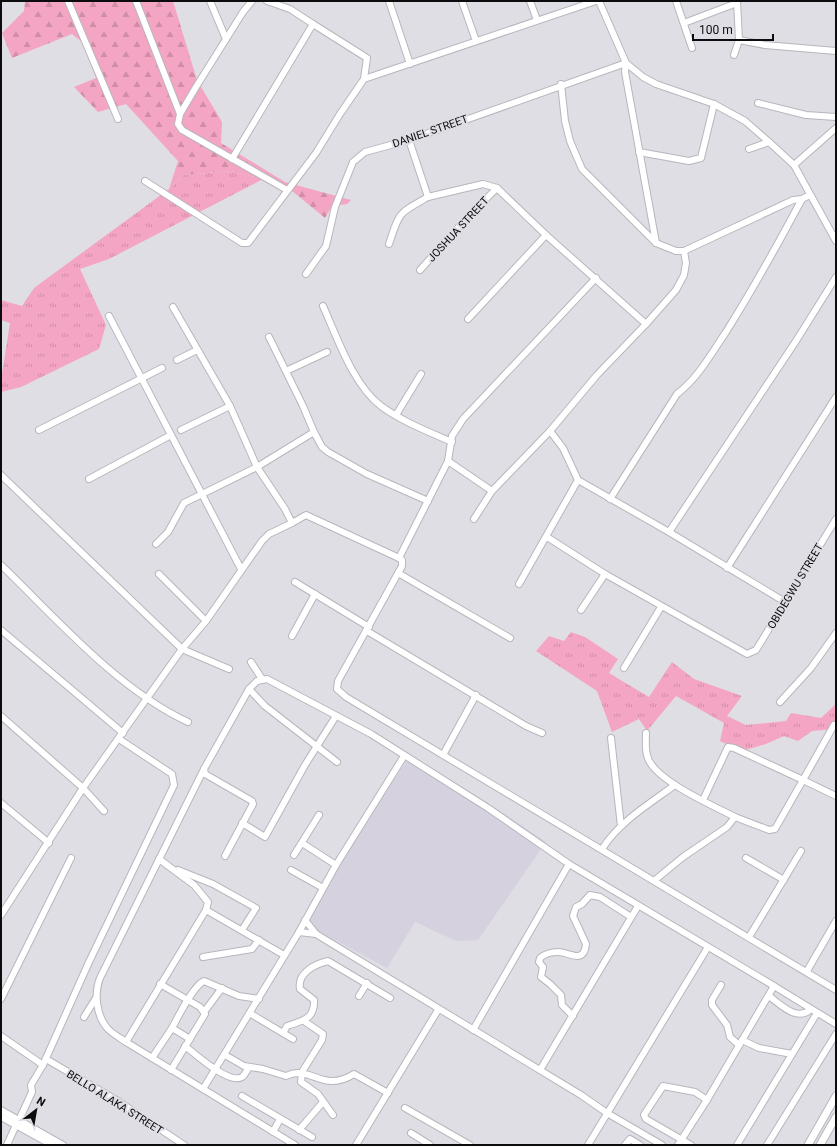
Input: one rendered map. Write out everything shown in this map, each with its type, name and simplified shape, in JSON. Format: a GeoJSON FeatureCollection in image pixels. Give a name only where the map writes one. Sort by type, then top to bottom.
{"type":"FeatureCollection","features":[{"type":"Feature","properties":{"kind":"main road"},"geometry":{"type":"LineString","coordinates":[[808,1145],[833,1107],[836,1096]]}},
{"type":"Feature","properties":{"kind":"main road"},"geometry":{"type":"LineString","coordinates":[[820,1145],[836,1117]]}},
{"type":"Feature","properties":{"kind":"street"},"geometry":{"type":"LineString","coordinates":[[68,1],[118,120]]}},
{"type":"Feature","properties":{"kind":"street"},"geometry":{"type":"LineString","coordinates":[[136,1],[180,114]]}},
{"type":"Feature","properties":{"kind":"street"},"geometry":{"type":"LineString","coordinates":[[210,1],[226,39]]}},
{"type":"Feature","properties":{"kind":"street"},"geometry":{"type":"LineString","coordinates":[[252,1],[226,39],[180,114],[178,124],[179,128],[287,190]]}},
{"type":"Feature","properties":{"kind":"street"},"geometry":{"type":"LineString","coordinates":[[145,181],[245,244],[250,242],[287,190],[316,153],[364,79],[367,58],[290,9],[267,1]]}},
{"type":"Feature","properties":{"kind":"street"},"geometry":{"type":"LineString","coordinates":[[389,1],[410,64]]}},
{"type":"Feature","properties":{"kind":"street"},"geometry":{"type":"LineString","coordinates":[[462,1],[476,41]]}},
{"type":"Feature","properties":{"kind":"street"},"geometry":{"type":"LineString","coordinates":[[530,1],[537,20]]}},
{"type":"Feature","properties":{"kind":"street"},"geometry":{"type":"LineString","coordinates":[[364,79],[596,1]]}},
{"type":"Feature","properties":{"kind":"street"},"geometry":{"type":"LineString","coordinates":[[600,1],[620,52],[626,63],[643,77],[656,84],[714,104],[745,121],[794,165],[836,241]]}},
{"type":"Feature","properties":{"kind":"street"},"geometry":{"type":"LineString","coordinates":[[676,1],[692,48]]}},
{"type":"Feature","properties":{"kind":"street"},"geometry":{"type":"LineString","coordinates":[[684,23],[737,2],[739,40],[734,54]]}},
{"type":"Feature","properties":{"kind":"street"},"geometry":{"type":"LineString","coordinates":[[232,159],[313,24]]}},
{"type":"Feature","properties":{"kind":"street"},"geometry":{"type":"LineString","coordinates":[[739,40],[765,45],[836,51]]}},
{"type":"Feature","properties":{"kind":"street"},"geometry":{"type":"LineString","coordinates":[[626,63],[625,72],[638,152],[656,243]]}},
{"type":"Feature","properties":{"kind":"street","name":"DANIEL STREET"},"geometry":{"type":"LineString","coordinates":[[306,274],[326,246],[336,207],[353,162],[365,152],[409,140],[561,84],[626,63]]}},
{"type":"Feature","properties":{"kind":"street"},"geometry":{"type":"LineString","coordinates":[[561,84],[565,120],[570,141],[582,169],[656,243],[676,251],[684,251],[793,200],[802,199],[810,195]]}},
{"type":"Feature","properties":{"kind":"street"},"geometry":{"type":"LineString","coordinates":[[758,103],[806,115],[836,117]]}},
{"type":"Feature","properties":{"kind":"street"},"geometry":{"type":"LineString","coordinates":[[638,152],[689,162],[701,158],[714,104]]}},
{"type":"Feature","properties":{"kind":"street"},"geometry":{"type":"LineString","coordinates":[[794,165],[836,128]]}},
{"type":"Feature","properties":{"kind":"street"},"geometry":{"type":"LineString","coordinates":[[409,140],[428,197]]}},
{"type":"Feature","properties":{"kind":"street"},"geometry":{"type":"LineString","coordinates":[[749,149],[769,142]]}},
{"type":"Feature","properties":{"kind":"street"},"geometry":{"type":"LineString","coordinates":[[389,244],[398,217],[402,212],[428,197],[484,184],[497,188],[546,235],[646,324]]}},
{"type":"Feature","properties":{"kind":"street","name":"JOSHUA STREET"},"geometry":{"type":"LineString","coordinates":[[420,270],[465,220],[497,188]]}},
{"type":"Feature","properties":{"kind":"street"},"geometry":{"type":"LineString","coordinates":[[610,499],[677,394],[691,382],[751,292],[802,199]]}},
{"type":"Feature","properties":{"kind":"street"},"geometry":{"type":"LineString","coordinates":[[468,320],[546,235]]}},
{"type":"Feature","properties":{"kind":"street"},"geometry":{"type":"LineString","coordinates":[[474,519],[492,490],[550,431],[597,375],[676,290],[684,274],[686,263],[684,251]]}},
{"type":"Feature","properties":{"kind":"street"},"geometry":{"type":"LineString","coordinates":[[669,532],[796,341],[836,276]]}},
{"type":"Feature","properties":{"kind":"street"},"geometry":{"type":"LineString","coordinates":[[399,558],[448,461],[454,430],[462,419],[596,278]]}},
{"type":"Feature","properties":{"kind":"street"},"geometry":{"type":"LineString","coordinates":[[323,306],[347,358],[364,387],[382,407],[452,442]]}},
{"type":"Feature","properties":{"kind":"street"},"geometry":{"type":"LineString","coordinates":[[173,307],[230,406],[257,466],[285,509],[292,523]]}},
{"type":"Feature","properties":{"kind":"street"},"geometry":{"type":"LineString","coordinates":[[109,316],[241,569]]}},
{"type":"Feature","properties":{"kind":"street"},"geometry":{"type":"LineString","coordinates":[[269,337],[322,447],[328,452],[367,474],[428,501]]}},
{"type":"Feature","properties":{"kind":"street"},"geometry":{"type":"LineString","coordinates":[[177,360],[197,350]]}},
{"type":"Feature","properties":{"kind":"street"},"geometry":{"type":"LineString","coordinates":[[286,371],[327,352]]}},
{"type":"Feature","properties":{"kind":"street"},"geometry":{"type":"LineString","coordinates":[[39,430],[162,368]]}},
{"type":"Feature","properties":{"kind":"street"},"geometry":{"type":"LineString","coordinates":[[396,415],[421,374]]}},
{"type":"Feature","properties":{"kind":"street"},"geometry":{"type":"LineString","coordinates":[[727,568],[836,397]]}},
{"type":"Feature","properties":{"kind":"street"},"geometry":{"type":"LineString","coordinates":[[181,430],[230,406]]}},
{"type":"Feature","properties":{"kind":"street"},"geometry":{"type":"LineString","coordinates":[[550,431],[563,448],[578,480],[669,532],[785,602]]}},
{"type":"Feature","properties":{"kind":"street"},"geometry":{"type":"LineString","coordinates":[[156,544],[168,532],[184,503],[257,466],[314,432]]}},
{"type":"Feature","properties":{"kind":"street"},"geometry":{"type":"LineString","coordinates":[[89,479],[171,435]]}},
{"type":"Feature","properties":{"kind":"street"},"geometry":{"type":"LineString","coordinates":[[448,461],[492,490]]}},
{"type":"Feature","properties":{"kind":"street"},"geometry":{"type":"LineString","coordinates":[[1,475],[182,649],[229,669]]}},
{"type":"Feature","properties":{"kind":"street"},"geometry":{"type":"LineString","coordinates":[[519,584],[578,480]]}},
{"type":"Feature","properties":{"kind":"street"},"geometry":{"type":"LineString","coordinates":[[1,915],[49,843],[83,788],[148,699],[182,649],[206,621],[262,541],[269,534],[306,515],[399,558],[402,562],[398,573],[368,629],[338,681],[337,689],[346,697],[655,880],[836,990]]}},
{"type":"Feature","properties":{"kind":"street","name":"OBIDEGWU STREET"},"geometry":{"type":"LineString","coordinates":[[661,607],[747,654],[753,653],[836,519]]}},
{"type":"Feature","properties":{"kind":"street"},"geometry":{"type":"LineString","coordinates":[[547,537],[661,607],[624,668]]}},
{"type":"Feature","properties":{"kind":"street"},"geometry":{"type":"LineString","coordinates":[[1,565],[114,674],[148,699],[173,715],[188,722]]}},
{"type":"Feature","properties":{"kind":"street"},"geometry":{"type":"LineString","coordinates":[[398,573],[510,638]]}},
{"type":"Feature","properties":{"kind":"street"},"geometry":{"type":"LineString","coordinates":[[159,574],[206,621]]}},
{"type":"Feature","properties":{"kind":"street"},"geometry":{"type":"LineString","coordinates":[[581,610],[605,574]]}},
{"type":"Feature","properties":{"kind":"street"},"geometry":{"type":"LineString","coordinates":[[295,582],[368,629],[526,726],[542,733]]}},
{"type":"Feature","properties":{"kind":"street"},"geometry":{"type":"LineString","coordinates":[[292,636],[314,594]]}},
{"type":"Feature","properties":{"kind":"street"},"geometry":{"type":"LineString","coordinates":[[1,630],[123,733]]}},
{"type":"Feature","properties":{"kind":"street"},"geometry":{"type":"LineString","coordinates":[[780,702],[811,668],[836,633]]}},
{"type":"Feature","properties":{"kind":"street"},"geometry":{"type":"LineString","coordinates":[[251,662],[262,679]]}},
{"type":"Feature","properties":{"kind":"street"},"geometry":{"type":"LineString","coordinates":[[294,1145],[126,1042],[108,1028],[96,998],[96,988],[100,978],[204,769],[249,689],[257,681],[262,679],[274,681],[371,734],[488,808],[568,864],[836,1024]]}},
{"type":"Feature","properties":{"kind":"street"},"geometry":{"type":"LineString","coordinates":[[249,689],[265,706],[338,762]]}},
{"type":"Feature","properties":{"kind":"street"},"geometry":{"type":"LineString","coordinates":[[443,755],[476,695]]}},
{"type":"Feature","properties":{"kind":"street"},"geometry":{"type":"LineString","coordinates":[[1,716],[83,788],[104,811]]}},
{"type":"Feature","properties":{"kind":"street"},"geometry":{"type":"LineString","coordinates":[[242,823],[265,837],[316,745],[336,716]]}},
{"type":"Feature","properties":{"kind":"street"},"geometry":{"type":"LineString","coordinates":[[646,733],[647,756],[653,766],[675,785],[735,817],[769,830],[775,829],[834,725]]}},
{"type":"Feature","properties":{"kind":"street"},"geometry":{"type":"LineString","coordinates":[[611,738],[621,826]]}},
{"type":"Feature","properties":{"kind":"street"},"geometry":{"type":"LineString","coordinates":[[7,1145],[32,1092],[31,1085],[45,1062],[89,962],[174,785],[172,774],[118,739]]}},
{"type":"Feature","properties":{"kind":"street"},"geometry":{"type":"LineString","coordinates":[[703,800],[728,747],[734,748],[836,796]]}},
{"type":"Feature","properties":{"kind":"street"},"geometry":{"type":"LineString","coordinates":[[203,1089],[251,1014],[336,865],[404,756]]}},
{"type":"Feature","properties":{"kind":"street"},"geometry":{"type":"LineString","coordinates":[[204,769],[205,774],[252,801],[253,804],[225,856]]}},
{"type":"Feature","properties":{"kind":"street"},"geometry":{"type":"LineString","coordinates":[[602,849],[609,837],[621,826],[675,785]]}},
{"type":"Feature","properties":{"kind":"street"},"geometry":{"type":"LineString","coordinates":[[1,803],[49,843]]}},
{"type":"Feature","properties":{"kind":"street"},"geometry":{"type":"LineString","coordinates":[[294,855],[319,815]]}},
{"type":"Feature","properties":{"kind":"street"},"geometry":{"type":"LineString","coordinates":[[655,880],[683,857],[727,827],[735,817]]}},
{"type":"Feature","properties":{"kind":"street"},"geometry":{"type":"LineString","coordinates":[[302,843],[336,865]]}},
{"type":"Feature","properties":{"kind":"street"},"geometry":{"type":"LineString","coordinates":[[749,937],[801,851]]}},
{"type":"Feature","properties":{"kind":"street"},"geometry":{"type":"LineString","coordinates":[[1,999],[71,858]]}},
{"type":"Feature","properties":{"kind":"street"},"geometry":{"type":"LineString","coordinates":[[746,858],[784,880]]}},
{"type":"Feature","properties":{"kind":"street"},"geometry":{"type":"LineString","coordinates":[[126,1042],[206,910],[208,902],[201,892],[159,859]]}},
{"type":"Feature","properties":{"kind":"street"},"geometry":{"type":"LineString","coordinates":[[472,1030],[568,864]]}},
{"type":"Feature","properties":{"kind":"street"},"geometry":{"type":"LineString","coordinates":[[172,868],[213,884],[256,908],[242,930]]}},
{"type":"Feature","properties":{"kind":"street"},"geometry":{"type":"LineString","coordinates":[[291,870],[323,888]]}},
{"type":"Feature","properties":{"kind":"street"},"geometry":{"type":"LineString","coordinates":[[572,1016],[562,1005],[561,995],[541,977],[543,967],[539,962],[540,958],[543,955],[559,952],[571,956],[580,956],[584,952],[586,944],[574,919],[573,912],[576,907],[582,904],[590,895],[600,897],[631,917]]}},
{"type":"Feature","properties":{"kind":"street"},"geometry":{"type":"LineString","coordinates":[[1,899],[7,904]]}},
{"type":"Feature","properties":{"kind":"street"},"geometry":{"type":"LineString","coordinates":[[540,1070],[638,906]]}},
{"type":"Feature","properties":{"kind":"street"},"geometry":{"type":"LineString","coordinates":[[206,910],[284,955]]}},
{"type":"Feature","properties":{"kind":"street"},"geometry":{"type":"LineString","coordinates":[[305,920],[316,934],[352,957],[438,1010],[581,1094],[607,1113],[662,1145]]}},
{"type":"Feature","properties":{"kind":"street"},"geometry":{"type":"LineString","coordinates":[[807,971],[836,921]]}},
{"type":"Feature","properties":{"kind":"street"},"geometry":{"type":"LineString","coordinates":[[299,932],[316,934]]}},
{"type":"Feature","properties":{"kind":"street"},"geometry":{"type":"LineString","coordinates":[[203,957],[252,949],[259,940]]}},
{"type":"Feature","properties":{"kind":"street"},"geometry":{"type":"LineString","coordinates":[[588,1145],[708,948]]}},
{"type":"Feature","properties":{"kind":"street"},"geometry":{"type":"LineString","coordinates":[[344,969],[352,957]]}},
{"type":"Feature","properties":{"kind":"street"},"geometry":{"type":"LineString","coordinates":[[283,1033],[287,1026],[304,1021],[312,1011],[314,1000],[300,989],[303,976],[313,965],[328,961],[344,969],[390,998]]}},
{"type":"Feature","properties":{"kind":"street"},"geometry":{"type":"LineString","coordinates":[[152,1058],[200,982],[204,981],[239,996],[259,999]]}},
{"type":"Feature","properties":{"kind":"street"},"geometry":{"type":"LineString","coordinates":[[359,996],[367,983]]}},
{"type":"Feature","properties":{"kind":"street"},"geometry":{"type":"LineString","coordinates":[[160,984],[200,1007],[204,1012]]}},
{"type":"Feature","properties":{"kind":"street"},"geometry":{"type":"LineString","coordinates":[[721,985],[712,1000],[712,1005],[727,1025],[730,1037],[740,1043],[792,1054]]}},
{"type":"Feature","properties":{"kind":"street"},"geometry":{"type":"LineString","coordinates":[[680,1142],[707,1100],[774,986]]}},
{"type":"Feature","properties":{"kind":"street"},"geometry":{"type":"LineString","coordinates":[[171,1070],[204,1017],[204,1012],[222,988]]}},
{"type":"Feature","properties":{"kind":"street"},"geometry":{"type":"LineString","coordinates":[[769,996],[793,1013],[798,1014],[814,1011]]}},
{"type":"Feature","properties":{"kind":"street"},"geometry":{"type":"LineString","coordinates":[[84,1017],[96,998]]}},
{"type":"Feature","properties":{"kind":"street"},"geometry":{"type":"LineString","coordinates":[[356,1145],[438,1010]]}},
{"type":"Feature","properties":{"kind":"street"},"geometry":{"type":"LineString","coordinates":[[738,1145],[792,1054],[814,1011]]}},
{"type":"Feature","properties":{"kind":"street"},"geometry":{"type":"LineString","coordinates":[[251,1014],[292,1039]]}},
{"type":"Feature","properties":{"kind":"street"},"geometry":{"type":"LineString","coordinates":[[304,1021],[323,1034],[322,1040],[302,1072],[302,1084],[318,1094],[334,1115]]}},
{"type":"Feature","properties":{"kind":"street"},"geometry":{"type":"LineString","coordinates":[[172,1028],[190,1039]]}},
{"type":"Feature","properties":{"kind":"street"},"geometry":{"type":"LineString","coordinates":[[767,1145],[836,1034]]}},
{"type":"Feature","properties":{"kind":"street","name":"BELLO ALAKA STREET"},"geometry":{"type":"LineString","coordinates":[[1,1036],[45,1062],[118,1101],[184,1145]]}},
{"type":"Feature","properties":{"kind":"street"},"geometry":{"type":"LineString","coordinates":[[185,1046],[215,1070],[235,1079],[242,1077],[249,1067]]}},
{"type":"Feature","properties":{"kind":"street"},"geometry":{"type":"LineString","coordinates":[[225,1055],[244,1066],[263,1069],[286,1076],[296,1072],[302,1072],[319,1079],[332,1082],[340,1081],[354,1074],[388,1093]]}},
{"type":"Feature","properties":{"kind":"street"},"geometry":{"type":"LineString","coordinates":[[691,1145],[680,1142],[646,1118],[644,1115],[663,1086],[681,1091],[695,1092],[707,1100]]}},
{"type":"Feature","properties":{"kind":"street"},"geometry":{"type":"LineString","coordinates":[[242,1096],[312,1137]]}},
{"type":"Feature","properties":{"kind":"street"},"geometry":{"type":"LineString","coordinates":[[299,1130],[323,1102]]}},
{"type":"Feature","properties":{"kind":"street"},"geometry":{"type":"LineString","coordinates":[[405,1108],[470,1145]]}},
{"type":"Feature","properties":{"kind":"street"},"geometry":{"type":"LineString","coordinates":[[1,1110],[52,1145]]}},
{"type":"Feature","properties":{"kind":"street"},"geometry":{"type":"LineString","coordinates":[[1,1117],[18,1123],[62,1145]]}},
{"type":"Feature","properties":{"kind":"street"},"geometry":{"type":"LineString","coordinates":[[273,1132],[280,1119]]}},
{"type":"Feature","properties":{"kind":"street"},"geometry":{"type":"LineString","coordinates":[[410,1132],[430,1145]]}},
{"type":"Feature","properties":{"kind":"street"},"geometry":{"type":"LineString","coordinates":[[625,1145],[630,1139],[640,1145]]}},
{"type":"Feature","properties":{"kind":"shaded area"},"geometry":{"type":"Polygon","coordinates":[[[407,760],[416,761],[499,810],[546,842],[478,940],[456,941],[415,922],[387,968],[316,930],[310,921],[313,909],[359,833],[407,760]]]}},
{"type":"Feature","properties":{"kind":"green space"},"geometry":{"type":"Polygon","coordinates":[[[25,1],[173,1],[197,80],[222,122],[221,143],[285,182],[351,200],[347,204],[332,206],[325,218],[292,191],[263,179],[231,171],[184,175],[169,189],[178,161],[126,104],[98,112],[74,87],[96,78],[83,43],[72,34],[12,58],[2,33],[24,11],[25,1]]]}},
{"type":"Feature","properties":{"kind":"green space"},"geometry":{"type":"Polygon","coordinates":[[[231,171],[263,179],[109,259],[80,269],[106,325],[99,349],[21,387],[1,392],[1,380],[10,323],[1,320],[1,300],[22,306],[34,288],[169,189],[184,175],[231,171]]]}},
{"type":"Feature","properties":{"kind":"green space"},"geometry":{"type":"Polygon","coordinates":[[[571,632],[585,637],[618,659],[609,673],[649,697],[672,662],[694,679],[742,696],[727,716],[746,725],[786,721],[791,713],[821,718],[836,704],[836,729],[812,731],[798,741],[784,736],[766,744],[742,751],[720,741],[724,723],[676,696],[647,731],[639,719],[612,732],[597,691],[536,651],[549,636],[564,641],[571,632]]]}}]}
